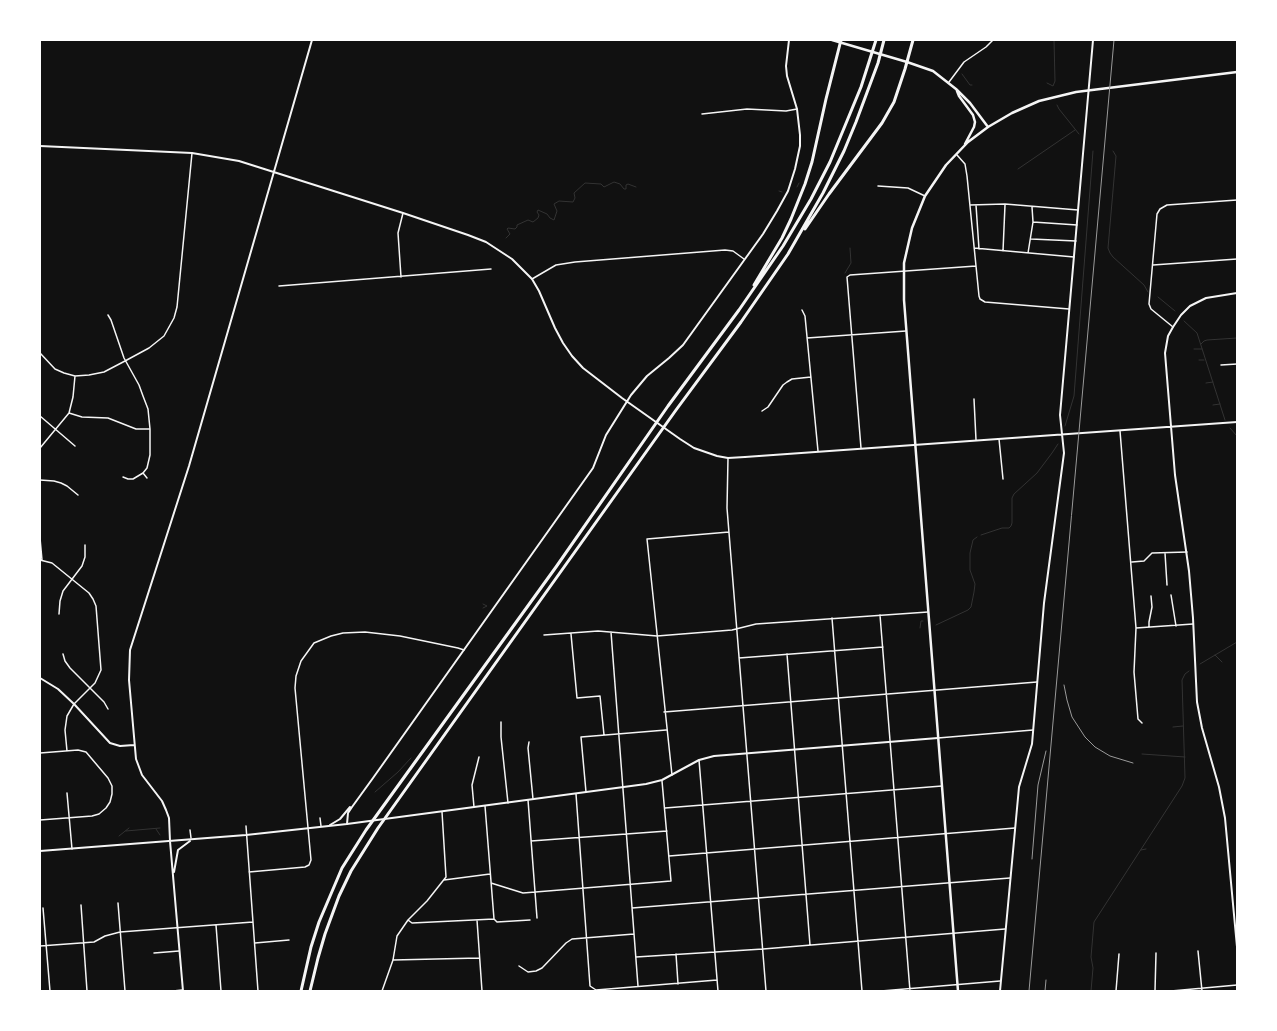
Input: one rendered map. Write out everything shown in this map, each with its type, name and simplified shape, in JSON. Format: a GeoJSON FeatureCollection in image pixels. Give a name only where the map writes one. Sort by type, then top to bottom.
{"type":"FeatureCollection","features":[{"type":"Feature","properties":{"kind":"highway"},"geometry":{"type":"LineString","coordinates":[[310,991],[325,934],[339,896],[351,871],[378,828],[676,410],[741,322],[829,194],[882,123],[894,102],[913,40]]}},
{"type":"Feature","properties":{"kind":"highway"},"geometry":{"type":"LineString","coordinates":[[739,310],[782,238],[805,184],[812,162],[841,41]]}},
{"type":"Feature","properties":{"kind":"highway"},"geometry":{"type":"LineString","coordinates":[[301,991],[311,947],[330,895],[342,868],[366,830],[556,566],[668,406],[739,310],[783,246],[830,162],[850,117],[875,41]]}},
{"type":"Feature","properties":{"kind":"highway"},"geometry":{"type":"LineString","coordinates":[[788,254],[823,193],[844,151],[878,63],[884,42]]}},
{"type":"Feature","properties":{"kind":"main road"},"geometry":{"type":"LineString","coordinates":[[832,40],[841,41],[933,71],[949,82],[970,103],[988,127]]}},
{"type":"Feature","properties":{"kind":"main road"},"geometry":{"type":"LineString","coordinates":[[958,991],[904,300],[906,253],[912,228],[925,196],[940,172],[956,153],[965,144],[988,127],[1012,113],[1052,97],[1089,90],[1237,72]]}},
{"type":"Feature","properties":{"kind":"main road"},"geometry":{"type":"LineString","coordinates":[[956,89],[959,96],[973,115],[975,122],[965,144]]}},
{"type":"Feature","properties":{"kind":"street"},"geometry":{"type":"LineString","coordinates":[[174,991],[182,991],[169,818],[162,801],[146,782],[138,767],[134,745],[129,669],[130,650],[189,466],[312,40]]}},
{"type":"Feature","properties":{"kind":"street"},"geometry":{"type":"LineString","coordinates":[[347,824],[348,813],[352,807],[593,468],[606,435],[627,402],[647,376],[683,344],[763,234],[788,191],[795,170],[800,146],[800,128],[797,108],[786,76],[786,61],[789,40]]}},
{"type":"Feature","properties":{"kind":"street"},"geometry":{"type":"LineString","coordinates":[[949,82],[964,62],[986,48],[993,40]]}},
{"type":"Feature","properties":{"kind":"street"},"geometry":{"type":"LineString","coordinates":[[1000,991],[1019,787],[1031,750],[1044,603],[1064,453],[1060,415],[1093,40]]}},
{"type":"Feature","properties":{"kind":"street"},"geometry":{"type":"LineString","coordinates":[[702,114],[747,109],[786,111],[797,108]]}},
{"type":"Feature","properties":{"kind":"street"},"geometry":{"type":"LineString","coordinates":[[40,146],[192,153],[239,162],[403,213],[486,242],[512,259],[532,279],[555,328],[572,356],[582,368],[627,402],[694,448],[728,458],[1237,422]]}},
{"type":"Feature","properties":{"kind":"street"},"geometry":{"type":"LineString","coordinates":[[40,353],[56,369],[74,376],[89,375],[104,372],[156,343],[164,336],[174,318],[177,307],[192,153]]}},
{"type":"Feature","properties":{"kind":"street"},"geometry":{"type":"LineString","coordinates":[[956,153],[965,164],[980,299],[985,302],[1070,309]]}},
{"type":"Feature","properties":{"kind":"street"},"geometry":{"type":"LineString","coordinates":[[878,186],[908,188],[925,196]]}},
{"type":"Feature","properties":{"kind":"street"},"geometry":{"type":"LineString","coordinates":[[1173,327],[1151,309],[1149,304],[1157,214],[1163,206],[1168,205],[1237,200]]}},
{"type":"Feature","properties":{"kind":"street"},"geometry":{"type":"LineString","coordinates":[[976,204],[979,249]]}},
{"type":"Feature","properties":{"kind":"street"},"geometry":{"type":"LineString","coordinates":[[970,205],[1005,204],[1078,210]]}},
{"type":"Feature","properties":{"kind":"street"},"geometry":{"type":"LineString","coordinates":[[1002,251],[1005,204]]}},
{"type":"Feature","properties":{"kind":"street"},"geometry":{"type":"LineString","coordinates":[[1028,253],[1033,222],[1032,207]]}},
{"type":"Feature","properties":{"kind":"street"},"geometry":{"type":"LineString","coordinates":[[401,277],[398,233],[403,213]]}},
{"type":"Feature","properties":{"kind":"street"},"geometry":{"type":"LineString","coordinates":[[1033,222],[1077,225]]}},
{"type":"Feature","properties":{"kind":"street"},"geometry":{"type":"LineString","coordinates":[[1031,238],[1076,241]]}},
{"type":"Feature","properties":{"kind":"street"},"geometry":{"type":"LineString","coordinates":[[974,248],[1074,257]]}},
{"type":"Feature","properties":{"kind":"street"},"geometry":{"type":"LineString","coordinates":[[532,279],[556,265],[575,262],[725,250],[733,251],[744,259]]}},
{"type":"Feature","properties":{"kind":"street"},"geometry":{"type":"LineString","coordinates":[[1152,265],[1237,259]]}},
{"type":"Feature","properties":{"kind":"street"},"geometry":{"type":"LineString","coordinates":[[862,448],[847,277],[976,266]]}},
{"type":"Feature","properties":{"kind":"street"},"geometry":{"type":"LineString","coordinates":[[279,286],[491,269]]}},
{"type":"Feature","properties":{"kind":"street"},"geometry":{"type":"LineString","coordinates":[[1237,293],[1216,296],[1197,302],[1190,306],[1181,315],[1168,336],[1165,353],[1176,492],[1186,552],[1193,624],[1197,702],[1203,733],[1219,787],[1226,818],[1237,947]]}},
{"type":"Feature","properties":{"kind":"street"},"geometry":{"type":"LineString","coordinates":[[802,310],[805,316],[818,451]]}},
{"type":"Feature","properties":{"kind":"street"},"geometry":{"type":"LineString","coordinates":[[108,315],[125,361],[139,385],[148,409],[150,429],[149,462],[143,473],[128,479],[123,478]]}},
{"type":"Feature","properties":{"kind":"street"},"geometry":{"type":"LineString","coordinates":[[807,338],[906,331]]}},
{"type":"Feature","properties":{"kind":"street"},"geometry":{"type":"LineString","coordinates":[[1221,366],[1237,364]]}},
{"type":"Feature","properties":{"kind":"street"},"geometry":{"type":"LineString","coordinates":[[40,448],[69,413],[73,397],[74,376]]}},
{"type":"Feature","properties":{"kind":"street"},"geometry":{"type":"LineString","coordinates":[[762,411],[768,407],[783,385],[787,382],[792,379],[811,377]]}},
{"type":"Feature","properties":{"kind":"street"},"geometry":{"type":"LineString","coordinates":[[974,399],[976,440]]}},
{"type":"Feature","properties":{"kind":"street"},"geometry":{"type":"LineString","coordinates":[[69,413],[86,418],[108,418],[136,429],[150,429]]}},
{"type":"Feature","properties":{"kind":"street"},"geometry":{"type":"LineString","coordinates":[[40,416],[75,446]]}},
{"type":"Feature","properties":{"kind":"street"},"geometry":{"type":"LineString","coordinates":[[1120,431],[1136,628],[1133,662],[1138,718],[1142,723]]}},
{"type":"Feature","properties":{"kind":"street"},"geometry":{"type":"LineString","coordinates":[[999,439],[1003,479]]}},
{"type":"Feature","properties":{"kind":"street"},"geometry":{"type":"LineString","coordinates":[[728,458],[727,508],[766,991]]}},
{"type":"Feature","properties":{"kind":"street"},"geometry":{"type":"LineString","coordinates":[[143,473],[147,478]]}},
{"type":"Feature","properties":{"kind":"street"},"geometry":{"type":"LineString","coordinates":[[40,480],[61,483],[78,495]]}},
{"type":"Feature","properties":{"kind":"street"},"geometry":{"type":"LineString","coordinates":[[672,775],[664,712],[647,539],[729,532]]}},
{"type":"Feature","properties":{"kind":"street"},"geometry":{"type":"LineString","coordinates":[[40,538],[41,560],[52,562],[73,579],[89,593],[96,606],[101,670],[95,684],[70,708],[65,722],[67,751]]}},
{"type":"Feature","properties":{"kind":"street"},"geometry":{"type":"LineString","coordinates":[[59,614],[61,595],[82,566],[85,557],[85,545]]}},
{"type":"Feature","properties":{"kind":"street"},"geometry":{"type":"LineString","coordinates":[[1165,552],[1167,585]]}},
{"type":"Feature","properties":{"kind":"street"},"geometry":{"type":"LineString","coordinates":[[1131,562],[1144,561],[1152,553],[1186,552]]}},
{"type":"Feature","properties":{"kind":"street"},"geometry":{"type":"LineString","coordinates":[[1171,595],[1175,611],[1176,626]]}},
{"type":"Feature","properties":{"kind":"street"},"geometry":{"type":"LineString","coordinates":[[1149,627],[1152,607],[1151,596]]}},
{"type":"Feature","properties":{"kind":"street"},"geometry":{"type":"LineString","coordinates":[[544,635],[598,631],[657,636],[737,628],[756,624],[928,612]]}},
{"type":"Feature","properties":{"kind":"street"},"geometry":{"type":"LineString","coordinates":[[880,615],[910,990]]}},
{"type":"Feature","properties":{"kind":"street"},"geometry":{"type":"LineString","coordinates":[[832,618],[862,991]]}},
{"type":"Feature","properties":{"kind":"street"},"geometry":{"type":"LineString","coordinates":[[1136,628],[1193,624]]}},
{"type":"Feature","properties":{"kind":"street"},"geometry":{"type":"LineString","coordinates":[[249,872],[305,867],[309,865],[311,860],[295,688],[296,676],[301,661],[314,643],[343,633],[365,632],[400,636],[464,650]]}},
{"type":"Feature","properties":{"kind":"street"},"geometry":{"type":"LineString","coordinates":[[611,632],[638,986]]}},
{"type":"Feature","properties":{"kind":"street"},"geometry":{"type":"LineString","coordinates":[[571,634],[577,698],[600,696],[604,735]]}},
{"type":"Feature","properties":{"kind":"street"},"geometry":{"type":"LineString","coordinates":[[739,658],[883,647]]}},
{"type":"Feature","properties":{"kind":"street"},"geometry":{"type":"LineString","coordinates":[[63,654],[65,661],[70,668],[104,702],[108,709]]}},
{"type":"Feature","properties":{"kind":"street"},"geometry":{"type":"LineString","coordinates":[[787,654],[810,945]]}},
{"type":"Feature","properties":{"kind":"street"},"geometry":{"type":"LineString","coordinates":[[40,678],[58,689],[110,742],[120,746],[134,745]]}},
{"type":"Feature","properties":{"kind":"street"},"geometry":{"type":"LineString","coordinates":[[664,712],[1037,682]]}},
{"type":"Feature","properties":{"kind":"street"},"geometry":{"type":"LineString","coordinates":[[502,722],[501,737],[508,803]]}},
{"type":"Feature","properties":{"kind":"street"},"geometry":{"type":"LineString","coordinates":[[586,792],[581,737],[666,730]]}},
{"type":"Feature","properties":{"kind":"street"},"geometry":{"type":"LineString","coordinates":[[40,851],[191,840],[308,829],[576,794],[662,780],[699,760],[714,756],[1033,730]]}},
{"type":"Feature","properties":{"kind":"street"},"geometry":{"type":"LineString","coordinates":[[529,742],[528,748],[533,799]]}},
{"type":"Feature","properties":{"kind":"street"},"geometry":{"type":"LineString","coordinates":[[40,753],[78,750],[86,752],[108,778],[112,786],[110,802],[99,814],[92,816],[40,820]]}},
{"type":"Feature","properties":{"kind":"street"},"geometry":{"type":"LineString","coordinates":[[474,807],[472,784],[479,757]]}},
{"type":"Feature","properties":{"kind":"street"},"geometry":{"type":"LineString","coordinates":[[699,760],[718,991]]}},
{"type":"Feature","properties":{"kind":"street"},"geometry":{"type":"LineString","coordinates":[[491,883],[523,893],[671,881],[662,780]]}},
{"type":"Feature","properties":{"kind":"street"},"geometry":{"type":"LineString","coordinates":[[665,808],[942,786]]}},
{"type":"Feature","properties":{"kind":"street"},"geometry":{"type":"LineString","coordinates":[[66,793],[72,848]]}},
{"type":"Feature","properties":{"kind":"street"},"geometry":{"type":"LineString","coordinates":[[576,794],[590,986],[596,990],[717,980]]}},
{"type":"Feature","properties":{"kind":"street"},"geometry":{"type":"LineString","coordinates":[[528,800],[538,918]]}},
{"type":"Feature","properties":{"kind":"street"},"geometry":{"type":"LineString","coordinates":[[485,806],[494,919]]}},
{"type":"Feature","properties":{"kind":"street"},"geometry":{"type":"LineString","coordinates":[[330,826],[340,818],[348,808],[352,807]]}},
{"type":"Feature","properties":{"kind":"street"},"geometry":{"type":"LineString","coordinates":[[382,991],[393,960],[397,936],[408,920],[427,901],[447,874],[442,812]]}},
{"type":"Feature","properties":{"kind":"street"},"geometry":{"type":"LineString","coordinates":[[320,818],[321,827]]}},
{"type":"Feature","properties":{"kind":"street"},"geometry":{"type":"LineString","coordinates":[[246,826],[258,991]]}},
{"type":"Feature","properties":{"kind":"street"},"geometry":{"type":"LineString","coordinates":[[669,856],[1015,828]]}},
{"type":"Feature","properties":{"kind":"street"},"geometry":{"type":"LineString","coordinates":[[190,830],[191,840]]}},
{"type":"Feature","properties":{"kind":"street"},"geometry":{"type":"LineString","coordinates":[[531,841],[666,831]]}},
{"type":"Feature","properties":{"kind":"street"},"geometry":{"type":"LineString","coordinates":[[174,875],[178,850],[191,840]]}},
{"type":"Feature","properties":{"kind":"street"},"geometry":{"type":"LineString","coordinates":[[444,880],[491,874]]}},
{"type":"Feature","properties":{"kind":"street"},"geometry":{"type":"LineString","coordinates":[[632,908],[1010,878]]}},
{"type":"Feature","properties":{"kind":"street"},"geometry":{"type":"LineString","coordinates":[[118,903],[125,991]]}},
{"type":"Feature","properties":{"kind":"street"},"geometry":{"type":"LineString","coordinates":[[81,905],[88,991]]}},
{"type":"Feature","properties":{"kind":"street"},"geometry":{"type":"LineString","coordinates":[[43,908],[50,991]]}},
{"type":"Feature","properties":{"kind":"street"},"geometry":{"type":"LineString","coordinates":[[408,920],[412,923],[494,919],[497,922],[530,920]]}},
{"type":"Feature","properties":{"kind":"street"},"geometry":{"type":"LineString","coordinates":[[477,920],[482,991]]}},
{"type":"Feature","properties":{"kind":"street"},"geometry":{"type":"LineString","coordinates":[[40,946],[94,942],[105,936],[120,932],[253,922]]}},
{"type":"Feature","properties":{"kind":"street"},"geometry":{"type":"LineString","coordinates":[[216,925],[221,991]]}},
{"type":"Feature","properties":{"kind":"street"},"geometry":{"type":"LineString","coordinates":[[636,957],[763,949],[1006,929]]}},
{"type":"Feature","properties":{"kind":"street"},"geometry":{"type":"LineString","coordinates":[[519,966],[525,970],[536,971],[547,964],[566,943],[572,939],[634,934]]}},
{"type":"Feature","properties":{"kind":"street"},"geometry":{"type":"LineString","coordinates":[[255,943],[289,940]]}},
{"type":"Feature","properties":{"kind":"street"},"geometry":{"type":"LineString","coordinates":[[154,953],[180,951]]}},
{"type":"Feature","properties":{"kind":"street"},"geometry":{"type":"LineString","coordinates":[[1198,951],[1202,990]]}},
{"type":"Feature","properties":{"kind":"street"},"geometry":{"type":"LineString","coordinates":[[1156,953],[1156,991]]}},
{"type":"Feature","properties":{"kind":"street"},"geometry":{"type":"LineString","coordinates":[[676,954],[678,984]]}},
{"type":"Feature","properties":{"kind":"street"},"geometry":{"type":"LineString","coordinates":[[1116,991],[1119,954]]}},
{"type":"Feature","properties":{"kind":"street"},"geometry":{"type":"LineString","coordinates":[[393,960],[479,958]]}},
{"type":"Feature","properties":{"kind":"street"},"geometry":{"type":"LineString","coordinates":[[881,991],[910,990],[1001,981]]}},
{"type":"Feature","properties":{"kind":"street"},"geometry":{"type":"LineString","coordinates":[[1171,991],[1202,990],[1237,985]]}},
{"type":"Feature","properties":{"kind":"waterway"},"geometry":{"type":"LineString","coordinates":[[1047,83],[1053,86],[1055,81],[1054,40]]}},
{"type":"Feature","properties":{"kind":"waterway"},"geometry":{"type":"LineString","coordinates":[[962,74],[970,85],[972,85]]}},
{"type":"Feature","properties":{"kind":"waterway"},"geometry":{"type":"LineString","coordinates":[[1057,105],[1079,134]]}},
{"type":"Feature","properties":{"kind":"waterway"},"geometry":{"type":"LineString","coordinates":[[1018,169],[1075,130]]}},
{"type":"Feature","properties":{"kind":"waterway"},"geometry":{"type":"LineString","coordinates":[[1065,426],[1074,396],[1093,151]]}},
{"type":"Feature","properties":{"kind":"waterway"},"geometry":{"type":"LineString","coordinates":[[1113,151],[1116,156],[1108,248],[1113,257],[1144,285],[1148,292]]}},
{"type":"Feature","properties":{"kind":"waterway"},"geometry":{"type":"LineString","coordinates":[[506,238],[510,234],[507,229],[508,228],[515,229],[517,225],[528,220],[533,222],[538,218],[538,210],[547,214],[554,220],[557,211],[554,204],[559,201],[573,202],[575,198],[574,193],[585,183],[601,184],[604,187],[614,182],[620,184],[624,189],[626,189],[626,185],[628,184],[636,187]]}},
{"type":"Feature","properties":{"kind":"waterway"},"geometry":{"type":"LineString","coordinates":[[797,187],[799,183]]}},
{"type":"Feature","properties":{"kind":"waterway"},"geometry":{"type":"LineString","coordinates":[[845,273],[851,263],[850,248]]}},
{"type":"Feature","properties":{"kind":"waterway"},"geometry":{"type":"LineString","coordinates":[[1158,297],[1175,311]]}},
{"type":"Feature","properties":{"kind":"waterway"},"geometry":{"type":"LineString","coordinates":[[1184,321],[1197,333],[1225,420]]}},
{"type":"Feature","properties":{"kind":"waterway"},"geometry":{"type":"LineString","coordinates":[[1201,344],[1207,340],[1237,338]]}},
{"type":"Feature","properties":{"kind":"waterway"},"geometry":{"type":"LineString","coordinates":[[1194,349],[1202,349]]}},
{"type":"Feature","properties":{"kind":"waterway"},"geometry":{"type":"LineString","coordinates":[[1199,360],[1204,360]]}},
{"type":"Feature","properties":{"kind":"waterway"},"geometry":{"type":"LineString","coordinates":[[1206,383],[1213,382]]}},
{"type":"Feature","properties":{"kind":"waterway"},"geometry":{"type":"LineString","coordinates":[[1213,405],[1220,404]]}},
{"type":"Feature","properties":{"kind":"waterway"},"geometry":{"type":"LineString","coordinates":[[1230,428],[1237,436]]}},
{"type":"Feature","properties":{"kind":"waterway"},"geometry":{"type":"LineString","coordinates":[[981,535],[1002,528],[1009,528],[1011,526],[1012,498],[1014,494],[1037,473],[1058,444]]}},
{"type":"Feature","properties":{"kind":"waterway"},"geometry":{"type":"LineString","coordinates":[[936,625],[968,610],[971,607],[975,584],[970,570],[970,553],[973,540],[977,537]]}},
{"type":"Feature","properties":{"kind":"waterway"},"geometry":{"type":"LineString","coordinates":[[483,604],[487,606],[483,608]]}},
{"type":"Feature","properties":{"kind":"waterway"},"geometry":{"type":"LineString","coordinates":[[920,628],[921,621],[923,621]]}},
{"type":"Feature","properties":{"kind":"waterway"},"geometry":{"type":"LineString","coordinates":[[1200,664],[1237,642]]}},
{"type":"Feature","properties":{"kind":"waterway"},"geometry":{"type":"LineString","coordinates":[[1215,655],[1222,662]]}},
{"type":"Feature","properties":{"kind":"waterway"},"geometry":{"type":"LineString","coordinates":[[1091,991],[1093,968],[1091,957],[1094,922],[1182,786],[1185,778],[1182,680],[1185,674],[1189,671]]}},
{"type":"Feature","properties":{"kind":"waterway"},"geometry":{"type":"LineString","coordinates":[[1173,727],[1183,726]]}},
{"type":"Feature","properties":{"kind":"waterway"},"geometry":{"type":"LineString","coordinates":[[1142,754],[1185,757]]}},
{"type":"Feature","properties":{"kind":"waterway"},"geometry":{"type":"LineString","coordinates":[[375,792],[398,772],[411,758]]}},
{"type":"Feature","properties":{"kind":"waterway"},"geometry":{"type":"LineString","coordinates":[[119,836],[129,828]]}},
{"type":"Feature","properties":{"kind":"waterway"},"geometry":{"type":"LineString","coordinates":[[126,831],[160,828]]}},
{"type":"Feature","properties":{"kind":"waterway"},"geometry":{"type":"LineString","coordinates":[[156,829],[160,835]]}},
{"type":"Feature","properties":{"kind":"waterway"},"geometry":{"type":"LineString","coordinates":[[1141,850],[1146,849]]}},
{"type":"Feature","properties":{"kind":"railway"},"geometry":{"type":"LineString","coordinates":[[1029,991],[1114,40]]}},
{"type":"Feature","properties":{"kind":"railway"},"geometry":{"type":"LineString","coordinates":[[1064,685],[1072,717],[1085,737],[1095,747],[1110,756],[1133,763]]}},
{"type":"Feature","properties":{"kind":"railway"},"geometry":{"type":"LineString","coordinates":[[1032,859],[1038,785],[1046,751]]}},
{"type":"Feature","properties":{"kind":"railway"},"geometry":{"type":"LineString","coordinates":[[1045,991],[1046,980]]}}]}
